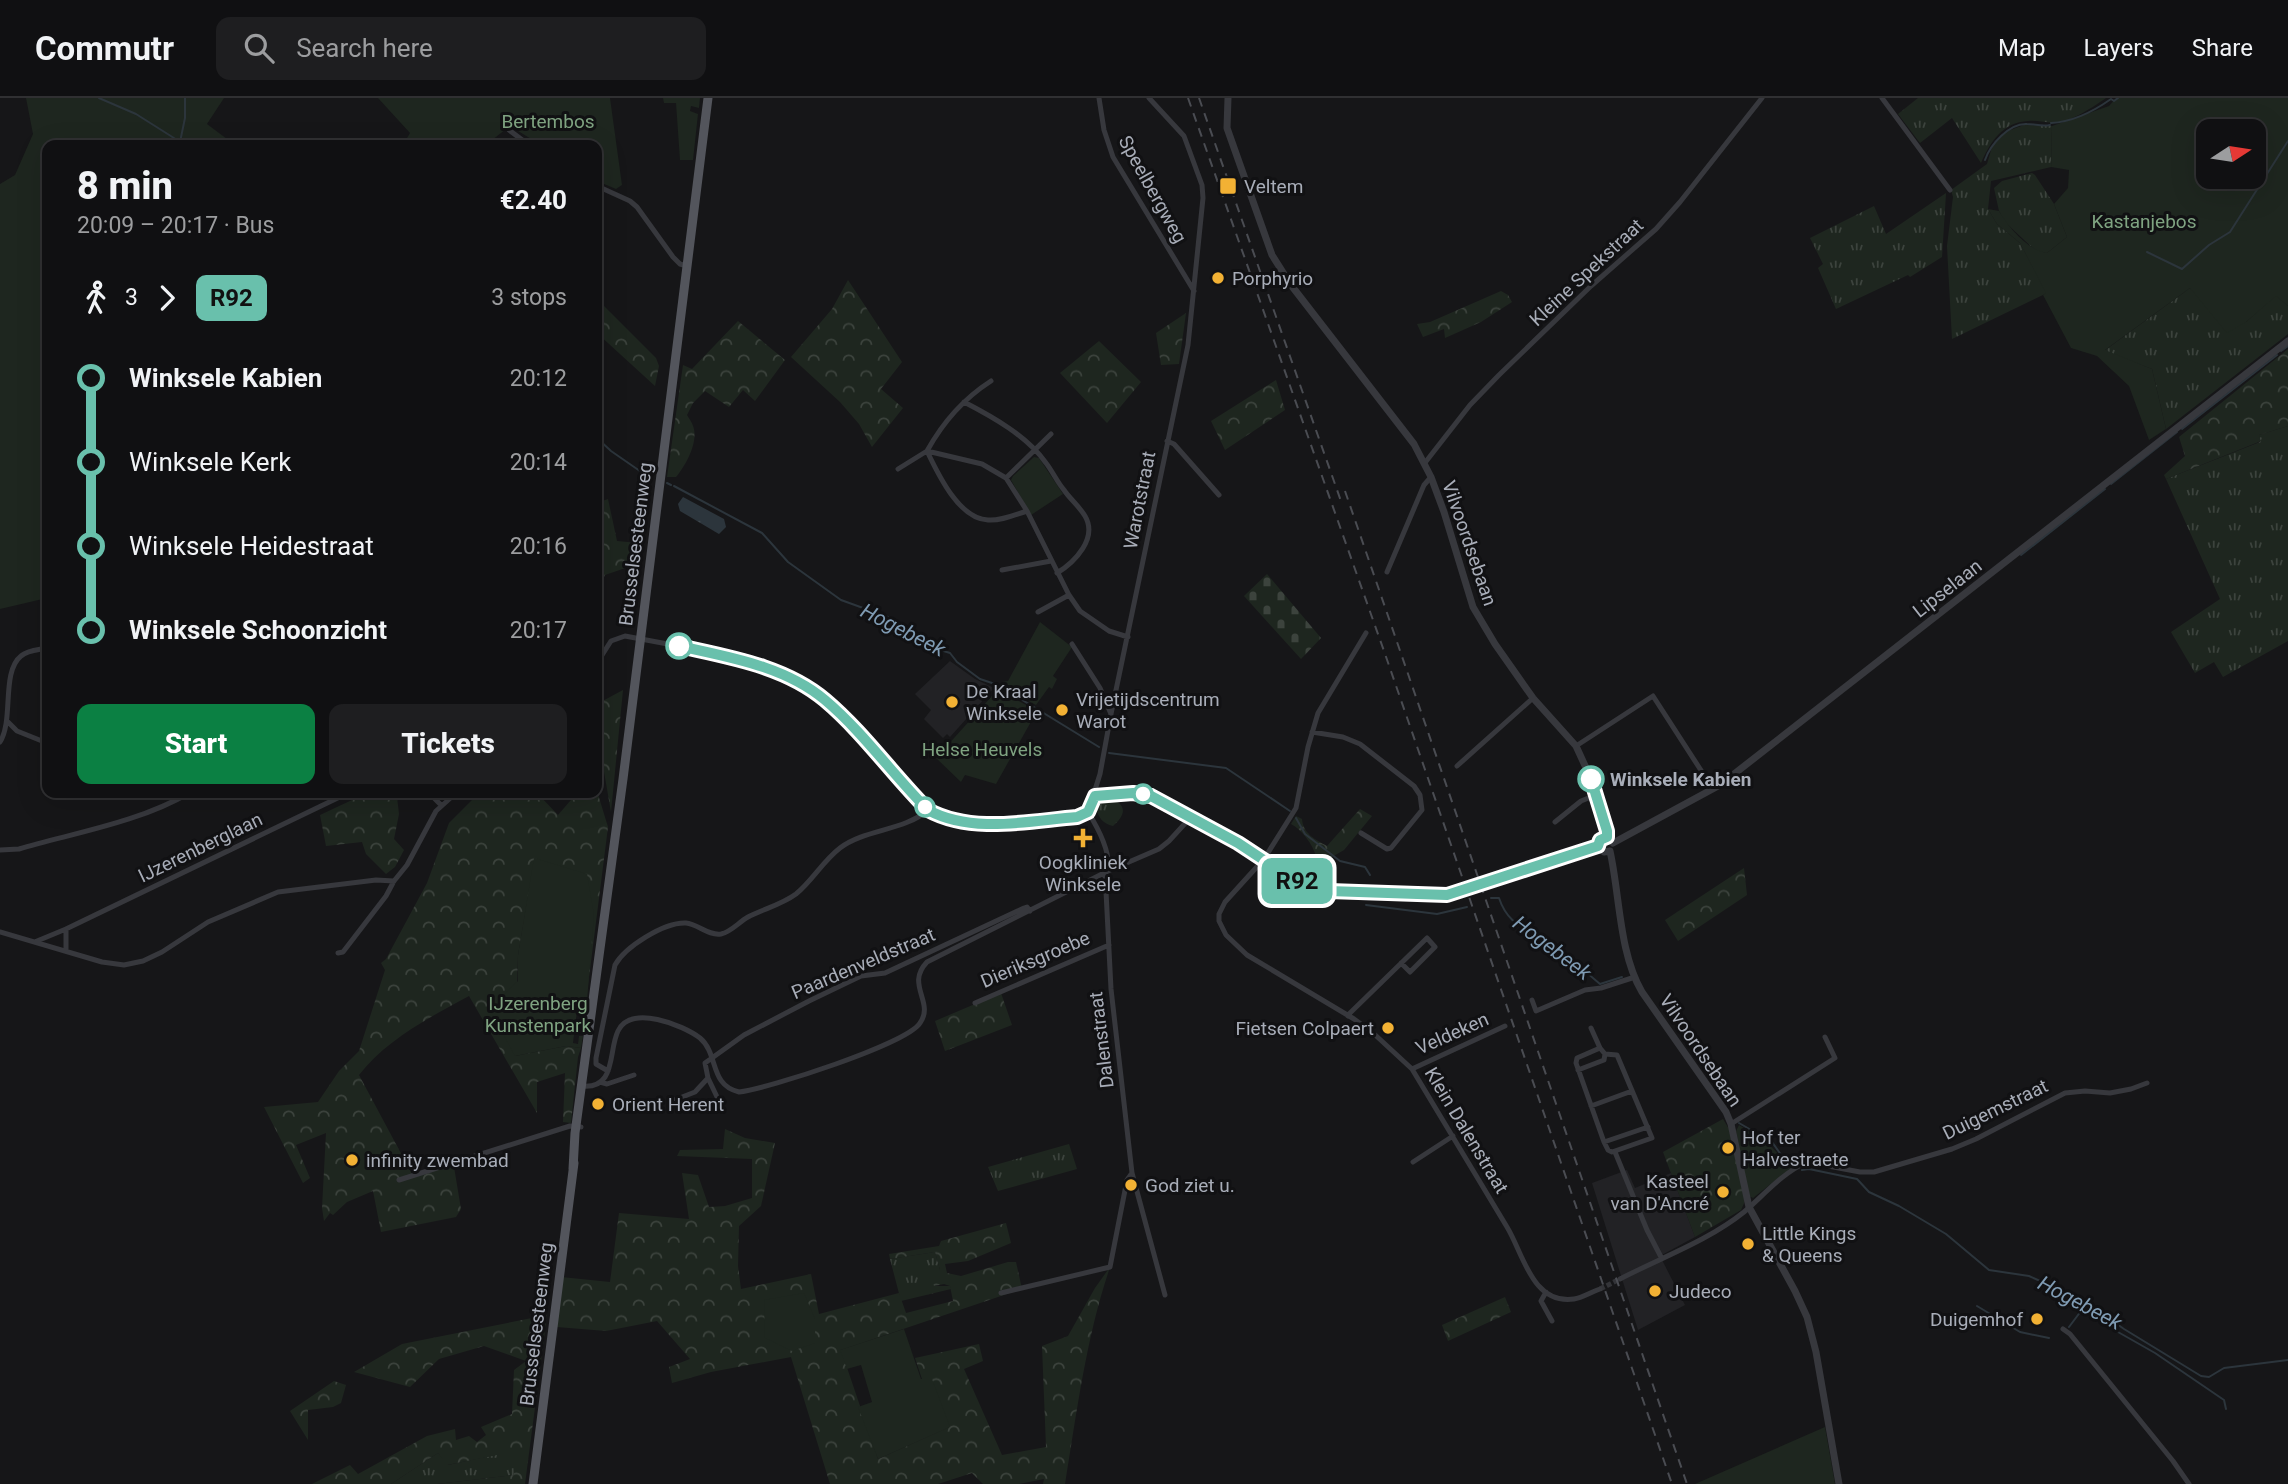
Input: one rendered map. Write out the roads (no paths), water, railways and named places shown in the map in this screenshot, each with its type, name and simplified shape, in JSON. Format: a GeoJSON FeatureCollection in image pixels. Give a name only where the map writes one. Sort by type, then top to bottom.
{"type":"FeatureCollection","features":[{"type":"Feature","properties":{"kind":"main road","name":"Brusselsesteenweg"},"geometry":{"type":"LineString","coordinates":[[533,1484],[708,98]]}},
{"type":"Feature","properties":{"kind":"street","name":"Speelbergweg"},"geometry":{"type":"LineString","coordinates":[[1099,98],[1104,130],[1113,157],[1194,290]]}},
{"type":"Feature","properties":{"kind":"street","name":"Warotstraat"},"geometry":{"type":"LineString","coordinates":[[1088,812],[1095,796],[1188,345],[1203,191],[1184,136],[1150,98]]}},
{"type":"Feature","properties":{"kind":"street","name":"Vilvoordsebaan"},"geometry":{"type":"LineString","coordinates":[[1228,98],[1227,128],[1264,237],[1281,270],[1414,444],[1431,477],[1473,607],[1495,644],[1534,698],[1576,746],[1587,770],[1610,840]]}},
{"type":"Feature","properties":{"kind":"street","name":"Kleine Spekstraat"},"geometry":{"type":"LineString","coordinates":[[1424,464],[1470,405],[1499,374],[1591,286],[1656,229],[1681,202],[1762,98]]}},
{"type":"Feature","properties":{"kind":"street"},"geometry":{"type":"LineString","coordinates":[[1882,98],[1950,190]]}},
{"type":"Feature","properties":{"kind":"street"},"geometry":{"type":"LineString","coordinates":[[509,130],[522,140]]}},
{"type":"Feature","properties":{"kind":"street"},"geometry":{"type":"LineString","coordinates":[[602,188],[637,206],[673,257],[680,264],[687,266]]}},
{"type":"Feature","properties":{"kind":"street","name":"Lipselaan"},"geometry":{"type":"LineString","coordinates":[[1598,846],[1600,840],[1610,840],[1713,789],[2288,341]]}},
{"type":"Feature","properties":{"kind":"street"},"geometry":{"type":"LineString","coordinates":[[898,469],[927,451],[948,417],[991,381]]}},
{"type":"Feature","properties":{"kind":"street"},"geometry":{"type":"LineString","coordinates":[[964,402],[1007,427],[1047,463],[1084,515],[1088,524],[1086,542],[1079,555],[1057,573]]}},
{"type":"Feature","properties":{"kind":"street"},"geometry":{"type":"LineString","coordinates":[[1006,478],[1051,434]]}},
{"type":"Feature","properties":{"kind":"street"},"geometry":{"type":"LineString","coordinates":[[1167,441],[1174,444],[1219,495]]}},
{"type":"Feature","properties":{"kind":"street"},"geometry":{"type":"LineString","coordinates":[[927,451],[982,464],[1006,478],[1027,511],[1069,595],[1084,615],[1109,631],[1128,637]]}},
{"type":"Feature","properties":{"kind":"street"},"geometry":{"type":"LineString","coordinates":[[927,451],[953,496],[974,517],[1004,519],[1027,511]]}},
{"type":"Feature","properties":{"kind":"street"},"geometry":{"type":"LineString","coordinates":[[1387,572],[1424,485],[1431,477]]}},
{"type":"Feature","properties":{"kind":"street"},"geometry":{"type":"LineString","coordinates":[[1002,570],[1051,561]]}},
{"type":"Feature","properties":{"kind":"street"},"geometry":{"type":"LineString","coordinates":[[1038,612],[1069,595]]}},
{"type":"Feature","properties":{"kind":"street","name":"Klein Dalenstraat"},"geometry":{"type":"LineString","coordinates":[[1366,633],[1318,713],[1296,808],[1265,859],[1220,909],[1219,921],[1221,928],[1247,955],[1349,1016],[1372,1032],[1412,1069],[1517,1244],[1528,1271],[1546,1292]]}},
{"type":"Feature","properties":{"kind":"street"},"geometry":{"type":"LineString","coordinates":[[602,654],[616,638],[625,636],[766,668],[809,689],[839,713],[928,810],[944,818],[976,824],[1077,817],[1088,812]]}},
{"type":"Feature","properties":{"kind":"street"},"geometry":{"type":"LineString","coordinates":[[1072,644],[1100,688],[1111,714]]}},
{"type":"Feature","properties":{"kind":"street"},"geometry":{"type":"LineString","coordinates":[[2,739],[15,663],[26,653],[42,649]]}},
{"type":"Feature","properties":{"kind":"street"},"geometry":{"type":"LineString","coordinates":[[1576,746],[1653,696],[1713,789]]}},
{"type":"Feature","properties":{"kind":"street"},"geometry":{"type":"LineString","coordinates":[[1457,766],[1534,698]]}},
{"type":"Feature","properties":{"kind":"street"},"geometry":{"type":"LineString","coordinates":[[7,721],[17,731],[42,741]]}},
{"type":"Feature","properties":{"kind":"street"},"geometry":{"type":"LineString","coordinates":[[2,739],[17,731]]}},
{"type":"Feature","properties":{"kind":"street"},"geometry":{"type":"LineString","coordinates":[[1312,732],[1343,737],[1360,744],[1414,786],[1420,795],[1423,810],[1391,848],[1387,849],[1361,833]]}},
{"type":"Feature","properties":{"kind":"street"},"geometry":{"type":"LineString","coordinates":[[1095,796],[1133,793],[1151,796],[1265,859],[1297,881],[1329,891],[1439,896],[1451,894],[1598,846],[1601,851],[1610,851],[1610,840]]}},
{"type":"Feature","properties":{"kind":"street"},"geometry":{"type":"LineString","coordinates":[[1555,822],[1581,801],[1596,795]]}},
{"type":"Feature","properties":{"kind":"street"},"geometry":{"type":"LineString","coordinates":[[0,850],[19,849],[144,813],[180,798]]}},
{"type":"Feature","properties":{"kind":"street","name":"IJzerenberglaan"},"geometry":{"type":"LineString","coordinates":[[37,942],[338,798]]}},
{"type":"Feature","properties":{"kind":"street"},"geometry":{"type":"LineString","coordinates":[[434,798],[441,805]]}},
{"type":"Feature","properties":{"kind":"street"},"geometry":{"type":"LineString","coordinates":[[338,953],[343,952],[386,896],[407,865],[432,817],[450,798]]}},
{"type":"Feature","properties":{"kind":"street"},"geometry":{"type":"LineString","coordinates":[[608,1071],[596,1064],[596,1058],[615,965],[620,956],[656,932],[673,925],[687,923],[710,933],[725,932],[752,915],[794,895],[839,848],[852,840],[910,820],[928,810]]}},
{"type":"Feature","properties":{"kind":"street","name":"Dalenstraat"},"geometry":{"type":"LineString","coordinates":[[1001,1293],[1110,1268],[1128,1180],[1132,1174],[1111,989],[1106,871],[1109,862],[1099,831],[1088,812]]}},
{"type":"Feature","properties":{"kind":"street"},"geometry":{"type":"LineString","coordinates":[[600,1082],[608,1071],[618,1029],[638,1016],[653,1018],[699,1038],[708,1048],[722,1083],[739,1092],[798,1077],[879,1046],[912,1031],[922,1020],[925,1008],[918,982],[920,971],[927,962],[1106,871],[1159,849],[1190,818]]}},
{"type":"Feature","properties":{"kind":"street","name":"Vilvoordsebaan"},"geometry":{"type":"LineString","coordinates":[[1610,851],[1628,955],[1635,977],[1642,992],[1726,1112],[1749,1206],[1807,1317],[1839,1484]]}},
{"type":"Feature","properties":{"kind":"street"},"geometry":{"type":"LineString","coordinates":[[0,932],[103,962],[124,965],[162,952],[208,922],[278,892],[376,880],[394,881]]}},
{"type":"Feature","properties":{"kind":"street","name":"Paardenveldstraat"},"geometry":{"type":"LineString","coordinates":[[711,1058],[744,1035],[855,979],[885,973],[1024,908],[1027,907],[1030,911]]}},
{"type":"Feature","properties":{"kind":"street"},"geometry":{"type":"LineString","coordinates":[[65,929],[66,951]]}},
{"type":"Feature","properties":{"kind":"street"},"geometry":{"type":"LineString","coordinates":[[1349,1016],[1401,963],[1427,938],[1435,947],[1410,972],[1401,963]]}},
{"type":"Feature","properties":{"kind":"street","name":"Dieriksgroebe"},"geometry":{"type":"LineString","coordinates":[[975,1003],[1109,944]]}},
{"type":"Feature","properties":{"kind":"street"},"geometry":{"type":"LineString","coordinates":[[1532,1000],[1536,1011],[1585,990],[1635,977]]}},
{"type":"Feature","properties":{"kind":"street","name":"Veldeken"},"geometry":{"type":"LineString","coordinates":[[1412,1069],[1505,1026]]}},
{"type":"Feature","properties":{"kind":"street"},"geometry":{"type":"LineString","coordinates":[[1591,1028],[1605,1054],[1617,1055],[1652,1138],[1615,1152],[1608,1150],[1604,1142],[1578,1070],[1577,1058],[1600,1048]]}},
{"type":"Feature","properties":{"kind":"street"},"geometry":{"type":"LineString","coordinates":[[1731,1124],[1835,1058],[1825,1037]]}},
{"type":"Feature","properties":{"kind":"street"},"geometry":{"type":"LineString","coordinates":[[1578,1070],[1604,1060],[1605,1054]]}},
{"type":"Feature","properties":{"kind":"street"},"geometry":{"type":"LineString","coordinates":[[711,1058],[705,1063],[708,1078],[719,1101]]}},
{"type":"Feature","properties":{"kind":"street"},"geometry":{"type":"LineString","coordinates":[[583,1086],[600,1082],[607,1084],[634,1075]]}},
{"type":"Feature","properties":{"kind":"street"},"geometry":{"type":"LineString","coordinates":[[672,1101],[695,1092],[708,1078]]}},
{"type":"Feature","properties":{"kind":"street","name":"Duigemstraat"},"geometry":{"type":"LineString","coordinates":[[1749,1206],[1799,1165],[1807,1162],[1874,1172],[1976,1139],[2065,1093],[2121,1091],[2147,1083]]}},
{"type":"Feature","properties":{"kind":"street"},"geometry":{"type":"LineString","coordinates":[[1591,1106],[1632,1091]]}},
{"type":"Feature","properties":{"kind":"street"},"geometry":{"type":"LineString","coordinates":[[399,1180],[578,1127]]}},
{"type":"Feature","properties":{"kind":"street"},"geometry":{"type":"LineString","coordinates":[[1604,1142],[1647,1127]]}},
{"type":"Feature","properties":{"kind":"street"},"geometry":{"type":"LineString","coordinates":[[1413,1163],[1453,1136]]}},
{"type":"Feature","properties":{"kind":"street"},"geometry":{"type":"LineString","coordinates":[[1615,1152],[1661,1257]]}},
{"type":"Feature","properties":{"kind":"street"},"geometry":{"type":"LineString","coordinates":[[1132,1174],[1166,1296]]}},
{"type":"Feature","properties":{"kind":"street"},"geometry":{"type":"LineString","coordinates":[[1620,1279],[1698,1240],[1749,1206]]}},
{"type":"Feature","properties":{"kind":"street"},"geometry":{"type":"LineString","coordinates":[[1552,1321],[1541,1301],[1546,1292],[1559,1298],[1576,1299],[1600,1289]]}},
{"type":"Feature","properties":{"kind":"street"},"geometry":{"type":"LineString","coordinates":[[2063,1329],[2070,1334],[2174,1461],[2189,1484]]}},
{"type":"Feature","properties":{"kind":"water"},"geometry":{"type":"Polygon","coordinates":[[[683,497],[724,519],[726,527],[719,534],[680,511],[678,504],[683,497]]]}},
{"type":"Feature","properties":{"kind":"waterway","name":"Hogebeek"},"geometry":{"type":"LineString","coordinates":[[99,98],[136,114],[177,140]]}},
{"type":"Feature","properties":{"kind":"waterway"},"geometry":{"type":"LineString","coordinates":[[180,140],[185,118],[185,98]]}},
{"type":"Feature","properties":{"kind":"waterway"},"geometry":{"type":"LineString","coordinates":[[2051,123],[2075,118],[2118,98]]}},
{"type":"Feature","properties":{"kind":"waterway"},"geometry":{"type":"LineString","coordinates":[[1985,160],[1996,142],[2014,127],[2027,124],[2050,125]]}},
{"type":"Feature","properties":{"kind":"waterway"},"geometry":{"type":"LineString","coordinates":[[2147,252],[2182,269],[2209,245],[2230,232],[2288,141]]}},
{"type":"Feature","properties":{"kind":"waterway"},"geometry":{"type":"LineString","coordinates":[[2281,351],[2288,346]]}},
{"type":"Feature","properties":{"kind":"waterway"},"geometry":{"type":"LineString","coordinates":[[2182,429],[2277,355]]}},
{"type":"Feature","properties":{"kind":"waterway"},"geometry":{"type":"LineString","coordinates":[[2111,484],[2177,432]]}},
{"type":"Feature","properties":{"kind":"waterway","name":"Hogebeek"},"geometry":{"type":"LineString","coordinates":[[602,443],[650,478]]}},
{"type":"Feature","properties":{"kind":"waterway","name":"Hogebeek"},"geometry":{"type":"LineString","coordinates":[[667,483],[671,485]]}},
{"type":"Feature","properties":{"kind":"waterway","name":"Hogebeek"},"geometry":{"type":"LineString","coordinates":[[674,486],[762,533],[788,562],[841,600],[888,617],[899,628],[931,647],[950,653],[957,662],[980,679],[998,685],[1099,747]]}},
{"type":"Feature","properties":{"kind":"waterway"},"geometry":{"type":"LineString","coordinates":[[2021,555],[2105,489]]}},
{"type":"Feature","properties":{"kind":"waterway","name":"Hogebeek"},"geometry":{"type":"LineString","coordinates":[[1109,753],[1226,768],[1290,811]]}},
{"type":"Feature","properties":{"kind":"waterway","name":"Hogebeek"},"geometry":{"type":"LineString","coordinates":[[1296,818],[1305,834],[1340,861],[1365,867],[1370,875]]}},
{"type":"Feature","properties":{"kind":"waterway","name":"Hogebeek"},"geometry":{"type":"LineString","coordinates":[[1491,898],[1499,898],[1507,914],[1518,925],[1567,957],[1600,984],[1622,977]]}},
{"type":"Feature","properties":{"kind":"waterway","name":"Hogebeek"},"geometry":{"type":"LineString","coordinates":[[1366,905],[1437,914],[1467,907]]}},
{"type":"Feature","properties":{"kind":"waterway","name":"Hogebeek"},"geometry":{"type":"LineString","coordinates":[[1739,1123],[1772,1142],[1792,1165]]}},
{"type":"Feature","properties":{"kind":"waterway","name":"Hogebeek"},"geometry":{"type":"LineString","coordinates":[[1802,1170],[1809,1169],[1857,1179],[1869,1192],[1946,1234],[1989,1270],[2029,1276],[2083,1300],[2124,1329],[2201,1376],[2209,1377],[2224,1368],[2288,1360]]}},
{"type":"Feature","properties":{"kind":"waterway"},"geometry":{"type":"LineString","coordinates":[[1977,1306],[2020,1332],[2049,1338]]}},
{"type":"Feature","properties":{"kind":"waterway"},"geometry":{"type":"LineString","coordinates":[[2069,1327],[2081,1311],[2155,1353],[2224,1400],[2226,1409]]}},
{"type":"Feature","properties":{"kind":"tunnel"},"geometry":{"type":"LineString","coordinates":[[1600,1289],[1620,1279]]}},
{"type":"Feature","properties":{"kind":"railway"},"geometry":{"type":"LineString","coordinates":[[1188,98],[1384,651],[1672,1484]]}},
{"type":"Feature","properties":{"kind":"railway"},"geometry":{"type":"LineString","coordinates":[[1199,98],[1342,504]]}},
{"type":"Feature","properties":{"kind":"railway"},"geometry":{"type":"LineString","coordinates":[[1345,491],[1687,1484]]}},
{"type":"Feature","properties":{"kind":"place","name":"Veltem"},"geometry":{"type":"Point","coordinates":[1228,186]}},
{"type":"Feature","properties":{"kind":"place","name":"Porphyrio"},"geometry":{"type":"Point","coordinates":[1218,278]}},
{"type":"Feature","properties":{"kind":"place","name":"De Kraal Winksele"},"geometry":{"type":"Point","coordinates":[952,702]}},
{"type":"Feature","properties":{"kind":"place","name":"Vrijetijdscentrum Warot"},"geometry":{"type":"Point","coordinates":[1062,710]}},
{"type":"Feature","properties":{"kind":"place","name":"Winksele Kabien"},"geometry":{"type":"Point","coordinates":[1591,779]}},
{"type":"Feature","properties":{"kind":"place","name":"Oogkliniek Winksele"},"geometry":{"type":"Point","coordinates":[1083,838]}},
{"type":"Feature","properties":{"kind":"place","name":"Fietsen Colpaert"},"geometry":{"type":"Point","coordinates":[1388,1028]}},
{"type":"Feature","properties":{"kind":"place","name":"Orient Herent"},"geometry":{"type":"Point","coordinates":[598,1104]}},
{"type":"Feature","properties":{"kind":"place","name":"Hof ter Halvestraete"},"geometry":{"type":"Point","coordinates":[1728,1148]}},
{"type":"Feature","properties":{"kind":"place","name":"infinity zwembad"},"geometry":{"type":"Point","coordinates":[352,1160]}},
{"type":"Feature","properties":{"kind":"place","name":"God ziet u."},"geometry":{"type":"Point","coordinates":[1131,1185]}},
{"type":"Feature","properties":{"kind":"place","name":"Kasteel van D'Ancré"},"geometry":{"type":"Point","coordinates":[1723,1192]}},
{"type":"Feature","properties":{"kind":"place","name":"Little Kings & Queens"},"geometry":{"type":"Point","coordinates":[1748,1244]}},
{"type":"Feature","properties":{"kind":"place","name":"Judeco"},"geometry":{"type":"Point","coordinates":[1655,1291]}},
{"type":"Feature","properties":{"kind":"place","name":"Duigemhof"},"geometry":{"type":"Point","coordinates":[2037,1319]}},
{"type":"Feature","properties":{"kind":"park label","name":"Bertembos"},"geometry":{"type":"Point","coordinates":[548,121]}},
{"type":"Feature","properties":{"kind":"park label","name":"Kastanjebos"},"geometry":{"type":"Point","coordinates":[2144,221]}},
{"type":"Feature","properties":{"kind":"park label","name":"Helse Heuvels"},"geometry":{"type":"Point","coordinates":[982,749]}},
{"type":"Feature","properties":{"kind":"park label","name":"IJzerenberg Kunstenpark"},"geometry":{"type":"Point","coordinates":[538,1014]}}]}
